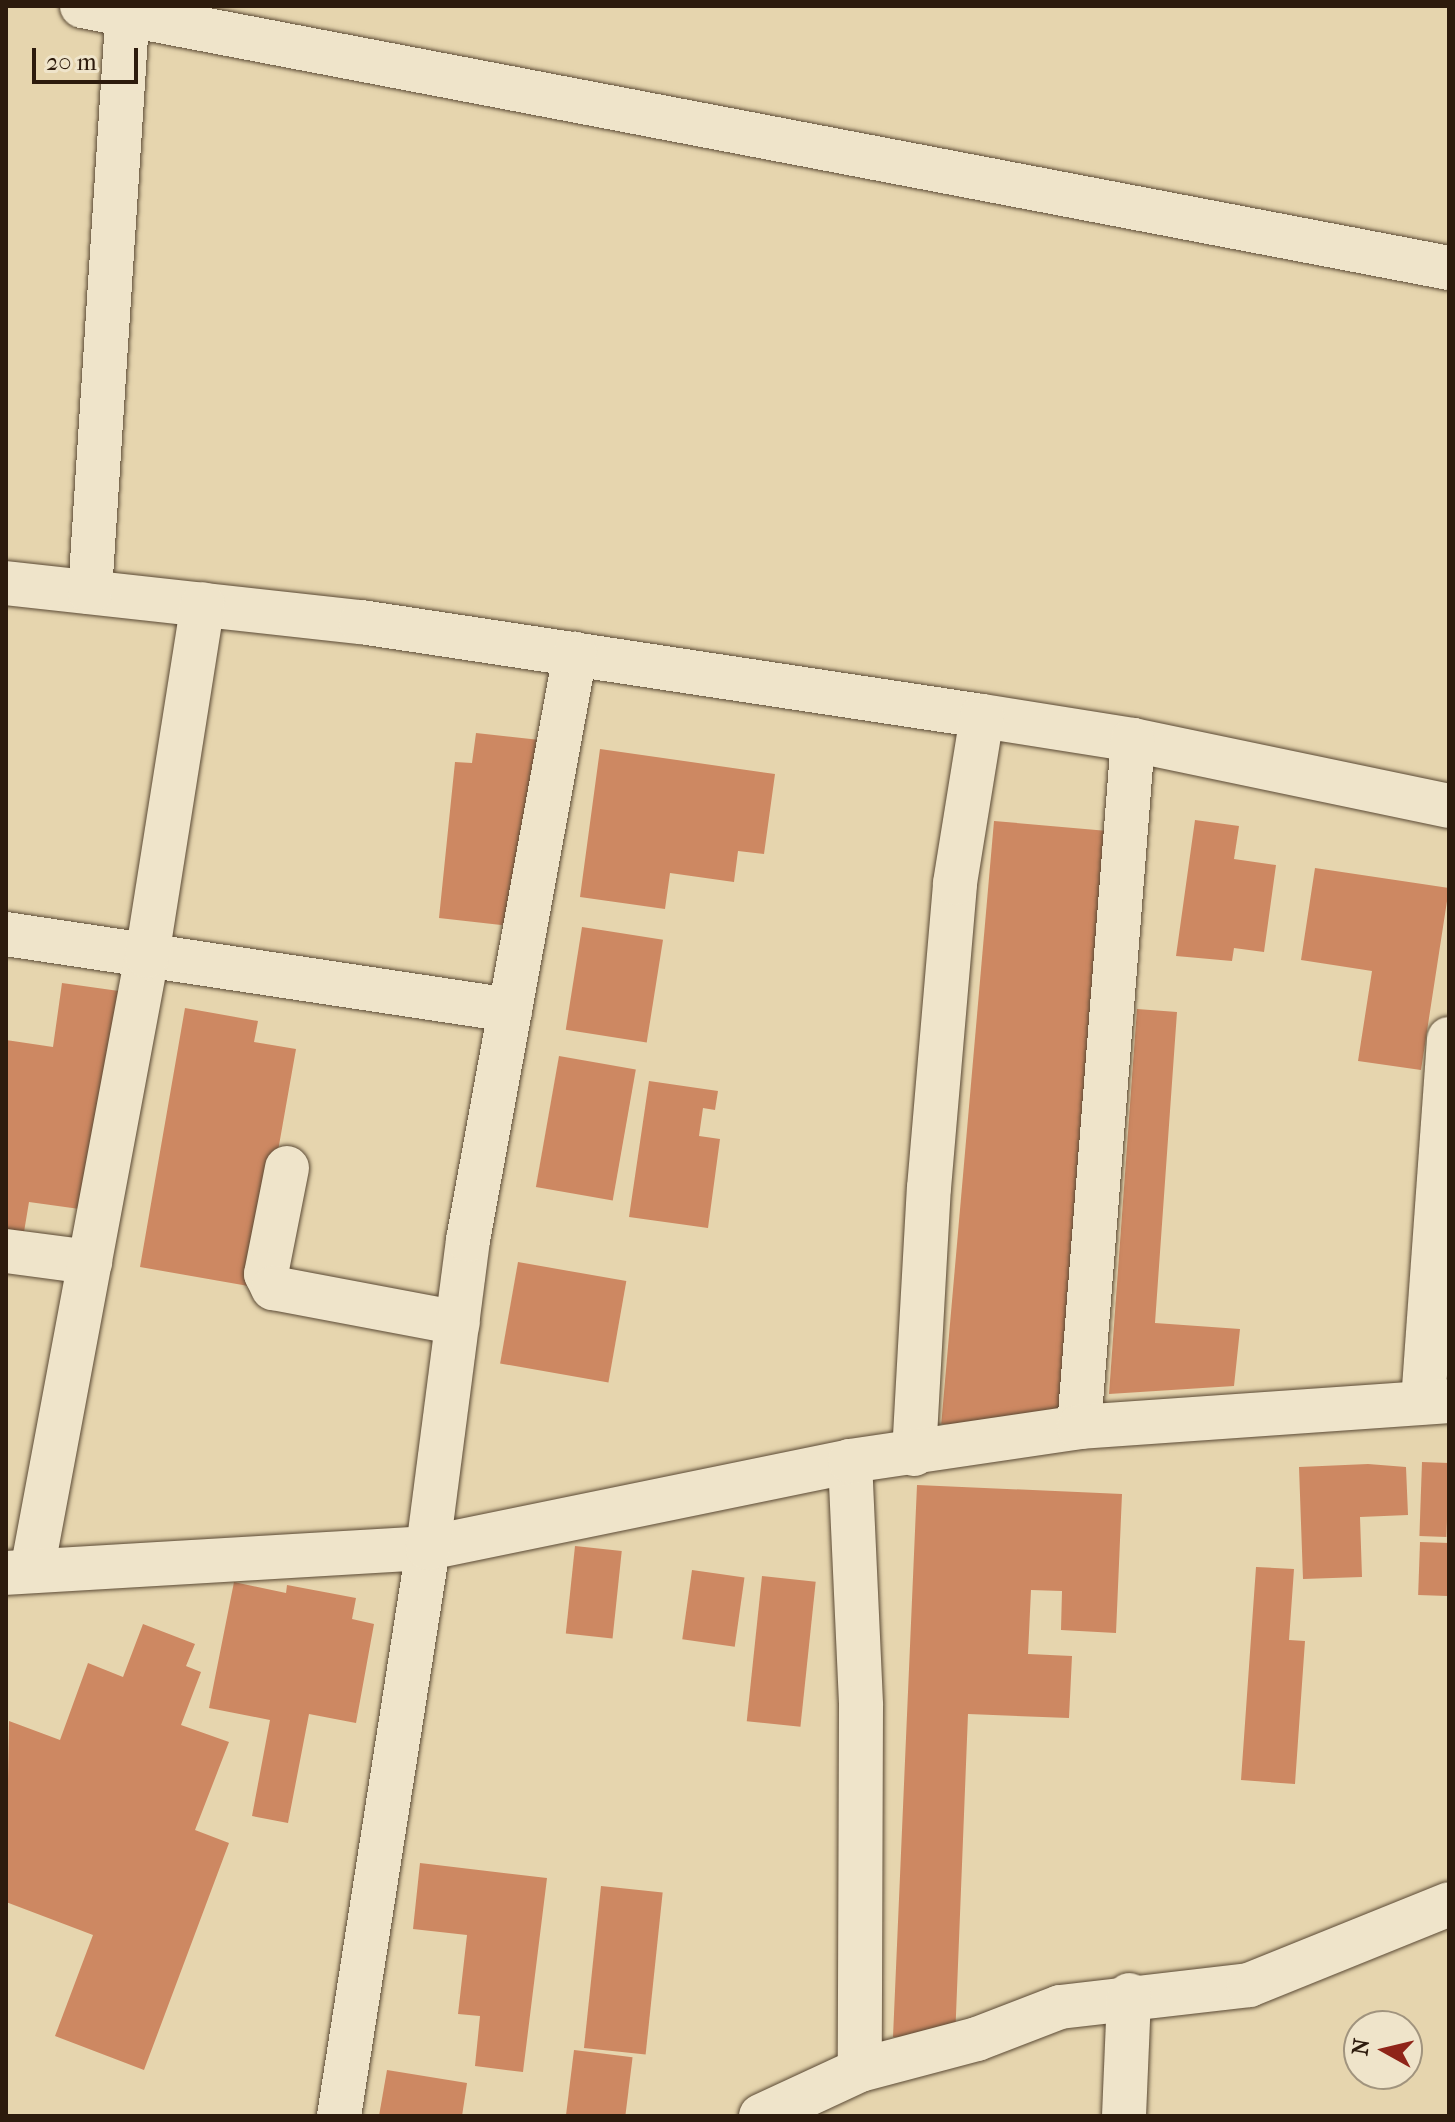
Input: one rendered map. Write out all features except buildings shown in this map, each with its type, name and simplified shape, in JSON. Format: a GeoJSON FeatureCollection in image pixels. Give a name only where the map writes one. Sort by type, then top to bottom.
{"type":"FeatureCollection","features":[{"type":"Feature","properties":{"kind":"street"},"geometry":{"type":"LineString","coordinates":[[82,6],[128,10],[1449,268]]}},
{"type":"Feature","properties":{"kind":"street"},"geometry":{"type":"LineString","coordinates":[[90,592],[128,10]]}},
{"type":"Feature","properties":{"kind":"street"},"geometry":{"type":"LineString","coordinates":[[6,583],[203,604],[575,654],[982,716],[1133,740],[1449,806]]}},
{"type":"Feature","properties":{"kind":"street"},"geometry":{"type":"LineString","coordinates":[[203,604],[147,956],[90,1262],[19,1572],[428,1548],[850,1461],[914,1454],[1079,1427],[1436,1401],[1449,1039]]}},
{"type":"Feature","properties":{"kind":"street"},"geometry":{"type":"LineString","coordinates":[[339,2116],[428,1548],[458,1323],[510,1010],[575,654]]}},
{"type":"Feature","properties":{"kind":"street"},"geometry":{"type":"LineString","coordinates":[[914,1454],[929,1188],[955,883],[982,716]]}},
{"type":"Feature","properties":{"kind":"street"},"geometry":{"type":"LineString","coordinates":[[1079,1427],[1133,740]]}},
{"type":"Feature","properties":{"kind":"street"},"geometry":{"type":"LineString","coordinates":[[6,934],[510,1010]]}},
{"type":"Feature","properties":{"kind":"street"},"geometry":{"type":"LineString","coordinates":[[287,1168],[266,1274],[273,1288],[458,1323]]}},
{"type":"Feature","properties":{"kind":"street"},"geometry":{"type":"LineString","coordinates":[[6,1251],[90,1262]]}},
{"type":"Feature","properties":{"kind":"street"},"geometry":{"type":"LineString","coordinates":[[850,1461],[861,1706],[860,2070]]}},
{"type":"Feature","properties":{"kind":"street"},"geometry":{"type":"LineString","coordinates":[[761,2116],[860,2070],[977,2039],[1060,2007],[1129,1995],[1249,1985],[1449,1904]]}},
{"type":"Feature","properties":{"kind":"street"},"geometry":{"type":"LineString","coordinates":[[1124,2116],[1129,1995]]}}]}
